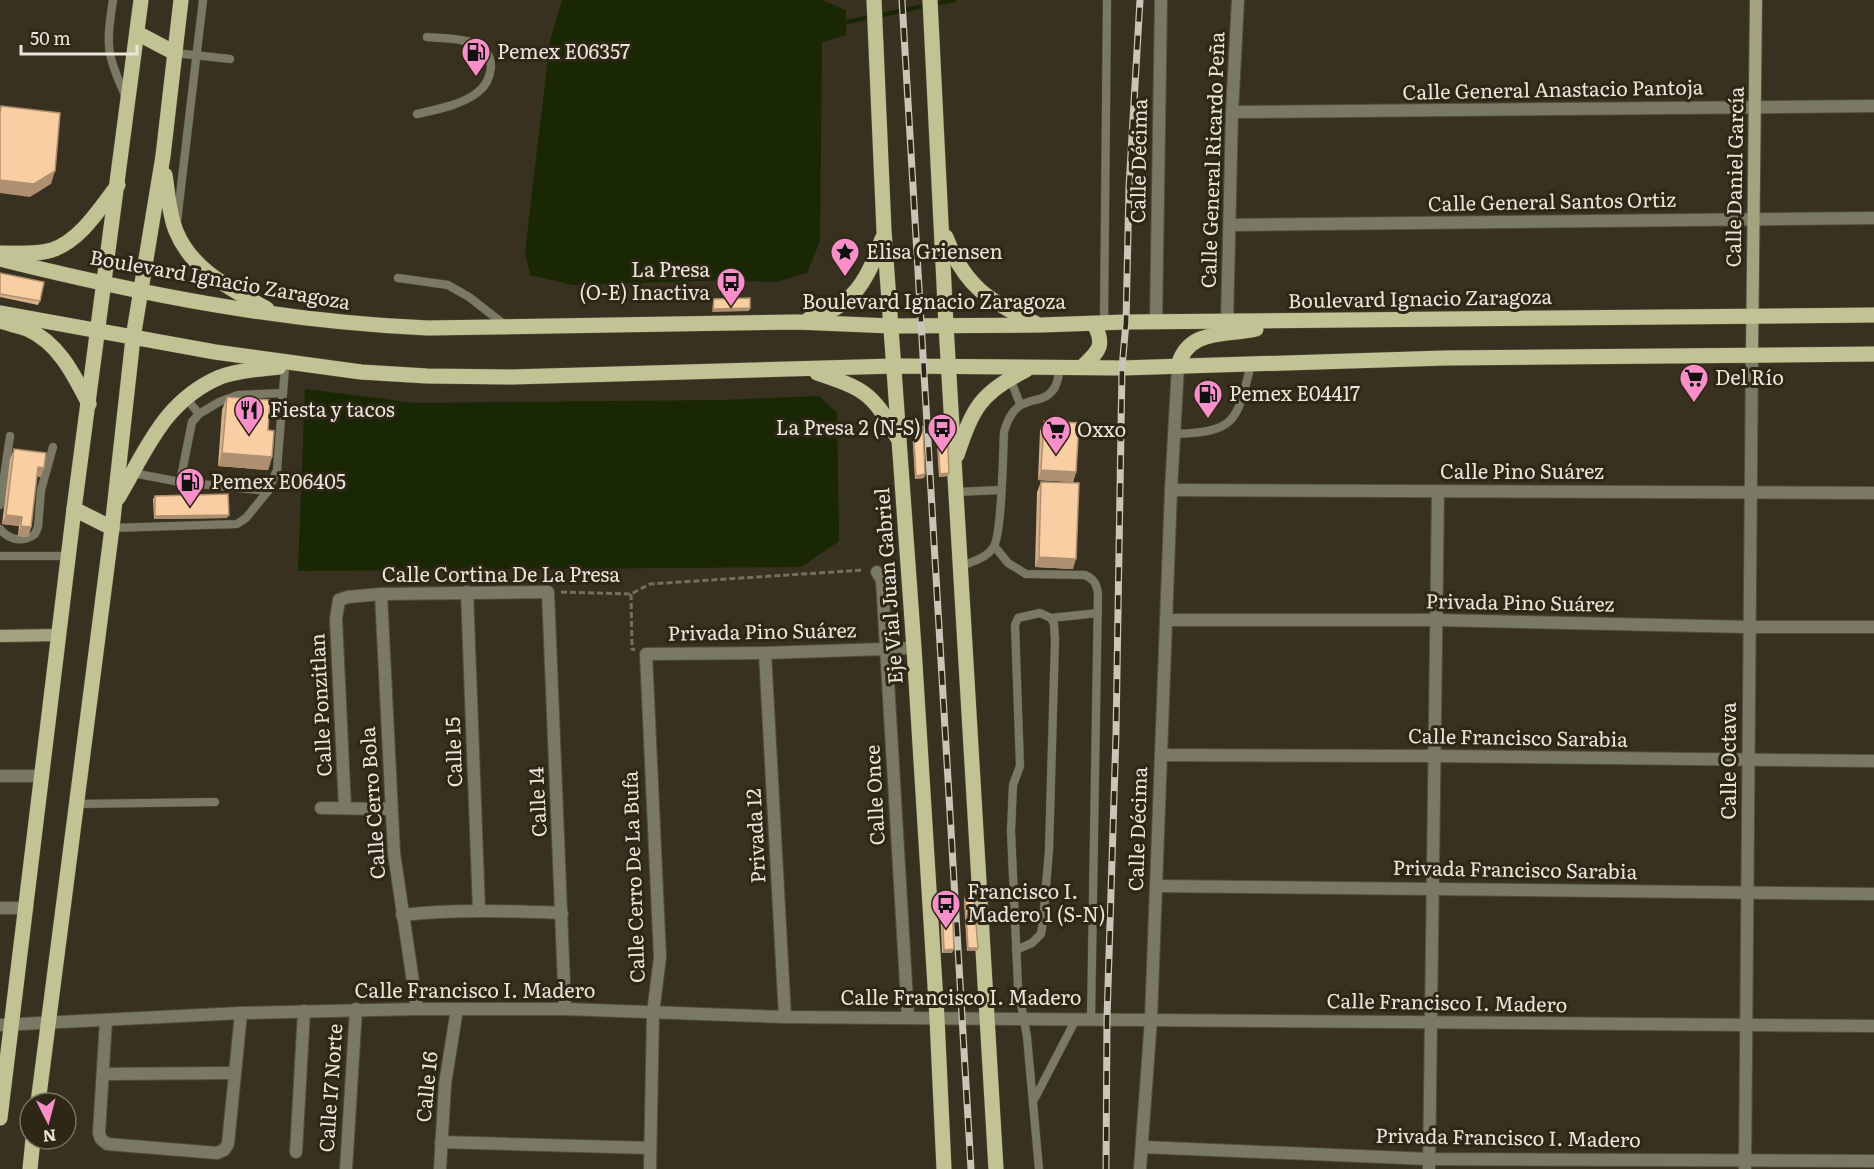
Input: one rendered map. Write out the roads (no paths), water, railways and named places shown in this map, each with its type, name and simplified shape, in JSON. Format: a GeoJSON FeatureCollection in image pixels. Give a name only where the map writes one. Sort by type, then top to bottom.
{"type":"FeatureCollection","features":[{"type":"Feature","properties":{"kind":"main road"},"geometry":{"type":"LineString","coordinates":[[0,1118],[6,1025],[27,908],[74,509],[141,0]]}},
{"type":"Feature","properties":{"kind":"main road"},"geometry":{"type":"LineString","coordinates":[[39,1091],[112,528],[133,338],[163,156],[182,0]]}},
{"type":"Feature","properties":{"kind":"main road"},"geometry":{"type":"LineString","coordinates":[[930,0],[946,325],[996,1169]]}},
{"type":"Feature","properties":{"kind":"main road","name":"Calle Daniel García"},"geometry":{"type":"LineString","coordinates":[[1752,354],[1756,0]]}},
{"type":"Feature","properties":{"kind":"main road","name":"Eje Vial Juan Gabriel"},"geometry":{"type":"LineString","coordinates":[[874,3],[884,231],[914,648],[944,1169]]}},
{"type":"Feature","properties":{"kind":"main road"},"geometry":{"type":"LineString","coordinates":[[137,33],[175,53]]}},
{"type":"Feature","properties":{"kind":"main road"},"geometry":{"type":"LineString","coordinates":[[163,156],[170,208],[176,231],[190,256],[206,273],[277,315]]}},
{"type":"Feature","properties":{"kind":"main road"},"geometry":{"type":"LineString","coordinates":[[0,253],[51,250],[68,241],[82,229],[118,184]]}},
{"type":"Feature","properties":{"kind":"main road"},"geometry":{"type":"LineString","coordinates":[[942,226],[951,253],[976,288],[1003,308],[1041,325]]}},
{"type":"Feature","properties":{"kind":"main road"},"geometry":{"type":"LineString","coordinates":[[797,322],[826,314],[850,298],[863,283],[873,264],[884,231]]}},
{"type":"Feature","properties":{"kind":"main road","name":"Boulevard Ignacio Zaragoza"},"geometry":{"type":"LineString","coordinates":[[0,259],[141,291],[277,315],[373,326],[508,328],[797,322],[891,326],[1041,325],[1874,315]]}},
{"type":"Feature","properties":{"kind":"main road"},"geometry":{"type":"LineString","coordinates":[[0,313],[291,365],[361,372],[512,377],[894,366],[1060,368],[1468,358],[1874,354]]}},
{"type":"Feature","properties":{"kind":"main road"},"geometry":{"type":"LineString","coordinates":[[0,321],[28,330],[50,343],[69,366],[89,404]]}},
{"type":"Feature","properties":{"kind":"main road"},"geometry":{"type":"LineString","coordinates":[[1178,366],[1183,351],[1193,342],[1214,335],[1252,330],[1276,321]]}},
{"type":"Feature","properties":{"kind":"main road"},"geometry":{"type":"LineString","coordinates":[[1082,367],[1098,351],[1099,324]]}},
{"type":"Feature","properties":{"kind":"main road"},"geometry":{"type":"LineString","coordinates":[[115,503],[148,444],[168,414],[186,398],[220,377],[242,371],[291,365]]}},
{"type":"Feature","properties":{"kind":"main road"},"geometry":{"type":"LineString","coordinates":[[955,463],[967,424],[976,407],[987,394],[1028,368]]}},
{"type":"Feature","properties":{"kind":"main road"},"geometry":{"type":"LineString","coordinates":[[808,370],[853,385],[866,393],[876,403],[900,442]]}},
{"type":"Feature","properties":{"kind":"main road"},"geometry":{"type":"LineString","coordinates":[[74,509],[112,528]]}},
{"type":"Feature","properties":{"kind":"main road"},"geometry":{"type":"LineString","coordinates":[[0,636],[59,635]]}},
{"type":"Feature","properties":{"kind":"main road"},"geometry":{"type":"LineString","coordinates":[[30,1169],[32,1151]]}},
{"type":"Feature","properties":{"kind":"street","name":"Calle Décima"},"geometry":{"type":"LineString","coordinates":[[1156,322],[1161,0]]}},
{"type":"Feature","properties":{"kind":"street","name":"Calle General Ricardo Peña"},"geometry":{"type":"LineString","coordinates":[[1227,322],[1238,0]]}},
{"type":"Feature","properties":{"kind":"street","name":"Calle General Anastacio Pantoja"},"geometry":{"type":"LineString","coordinates":[[1233,112],[1874,106]]}},
{"type":"Feature","properties":{"kind":"street","name":"Calle General Santos Ortiz"},"geometry":{"type":"LineString","coordinates":[[1230,225],[1874,218]]}},
{"type":"Feature","properties":{"kind":"street","name":"Calle Octava"},"geometry":{"type":"LineString","coordinates":[[1745,1164],[1752,354]]}},
{"type":"Feature","properties":{"kind":"street","name":"Calle Décima"},"geometry":{"type":"LineString","coordinates":[[1140,1169],[1151,1019],[1171,490],[1178,366]]}},
{"type":"Feature","properties":{"kind":"street","name":"Calle Pino Suárez"},"geometry":{"type":"LineString","coordinates":[[1171,490],[1874,493]]}},
{"type":"Feature","properties":{"kind":"street"},"geometry":{"type":"LineString","coordinates":[[1429,1164],[1438,491]]}},
{"type":"Feature","properties":{"kind":"street","name":"Calle Once"},"geometry":{"type":"LineString","coordinates":[[877,572],[882,580],[908,1018]]}},
{"type":"Feature","properties":{"kind":"street","name":"Calle 15"},"geometry":{"type":"LineString","coordinates":[[467,592],[479,910]]}},
{"type":"Feature","properties":{"kind":"street","name":"Calle Cortina De La Presa"},"geometry":{"type":"LineString","coordinates":[[339,600],[381,594],[548,592]]}},
{"type":"Feature","properties":{"kind":"street","name":"Calle 14"},"geometry":{"type":"LineString","coordinates":[[548,592],[565,1009]]}},
{"type":"Feature","properties":{"kind":"street","name":"Calle Cerro Bola"},"geometry":{"type":"LineString","coordinates":[[381,594],[390,809],[402,915],[417,1009]]}},
{"type":"Feature","properties":{"kind":"street","name":"Calle Ponzitlan"},"geometry":{"type":"LineString","coordinates":[[339,600],[336,619],[345,808]]}},
{"type":"Feature","properties":{"kind":"street","name":"Privada Pino Suárez"},"geometry":{"type":"LineString","coordinates":[[1166,620],[1437,620],[1749,627],[1874,627]]}},
{"type":"Feature","properties":{"kind":"street","name":"Privada Pino Suárez"},"geometry":{"type":"LineString","coordinates":[[646,654],[914,648]]}},
{"type":"Feature","properties":{"kind":"street","name":"Privada 12"},"geometry":{"type":"LineString","coordinates":[[765,653],[785,1017]]}},
{"type":"Feature","properties":{"kind":"street","name":"Calle Cerro De La Bufa"},"geometry":{"type":"LineString","coordinates":[[646,654],[660,957],[653,1013],[650,1169]]}},
{"type":"Feature","properties":{"kind":"street","name":"Calle Francisco Sarabia"},"geometry":{"type":"LineString","coordinates":[[1161,755],[1874,761]]}},
{"type":"Feature","properties":{"kind":"street"},"geometry":{"type":"LineString","coordinates":[[0,776],[43,776]]}},
{"type":"Feature","properties":{"kind":"street"},"geometry":{"type":"LineString","coordinates":[[321,808],[390,809]]}},
{"type":"Feature","properties":{"kind":"street","name":"Privada Francisco Sarabia"},"geometry":{"type":"LineString","coordinates":[[1156,886],[1874,894]]}},
{"type":"Feature","properties":{"kind":"street"},"geometry":{"type":"LineString","coordinates":[[0,908],[27,908]]}},
{"type":"Feature","properties":{"kind":"street"},"geometry":{"type":"LineString","coordinates":[[402,915],[479,910],[562,913]]}},
{"type":"Feature","properties":{"kind":"street","name":"Calle Francisco I. Madero"},"geometry":{"type":"LineString","coordinates":[[6,1025],[356,1009],[565,1009],[785,1017],[1874,1026]]}},
{"type":"Feature","properties":{"kind":"street","name":"Calle 17 Norte"},"geometry":{"type":"LineString","coordinates":[[346,1169],[356,1009]]}},
{"type":"Feature","properties":{"kind":"street","name":"Calle 16"},"geometry":{"type":"LineString","coordinates":[[440,1169],[445,1084],[457,1009]]}},
{"type":"Feature","properties":{"kind":"street"},"geometry":{"type":"LineString","coordinates":[[296,1152],[304,1011]]}},
{"type":"Feature","properties":{"kind":"street"},"geometry":{"type":"LineString","coordinates":[[106,1020],[99,1133],[101,1139],[107,1144],[217,1153],[224,1150],[228,1144],[241,1013]]}},
{"type":"Feature","properties":{"kind":"street"},"geometry":{"type":"LineString","coordinates":[[103,1074],[235,1073]]}},
{"type":"Feature","properties":{"kind":"street"},"geometry":{"type":"LineString","coordinates":[[441,1142],[650,1148]]}},
{"type":"Feature","properties":{"kind":"street","name":"Privada Francisco I. Madero"},"geometry":{"type":"LineString","coordinates":[[1142,1147],[1429,1164],[1745,1164],[1874,1161]]}},
{"type":"Feature","properties":{"kind":"lane"},"geometry":{"type":"LineString","coordinates":[[113,0],[108,30],[108,50],[128,103]]}},
{"type":"Feature","properties":{"kind":"lane"},"geometry":{"type":"LineString","coordinates":[[176,231],[203,0]]}},
{"type":"Feature","properties":{"kind":"lane"},"geometry":{"type":"LineString","coordinates":[[1099,324],[1107,2]]}},
{"type":"Feature","properties":{"kind":"lane"},"geometry":{"type":"LineString","coordinates":[[417,114],[456,104],[470,97],[486,83],[491,70],[489,55],[482,47],[467,41],[427,37]]}},
{"type":"Feature","properties":{"kind":"lane"},"geometry":{"type":"LineString","coordinates":[[175,53],[231,59]]}},
{"type":"Feature","properties":{"kind":"lane"},"geometry":{"type":"LineString","coordinates":[[398,278],[448,285],[470,297],[508,328]]}},
{"type":"Feature","properties":{"kind":"lane"},"geometry":{"type":"LineString","coordinates":[[1174,434],[1204,433],[1220,428],[1232,419],[1239,406],[1251,364]]}},
{"type":"Feature","properties":{"kind":"lane"},"geometry":{"type":"LineString","coordinates":[[112,528],[237,524],[246,518],[268,490],[278,470],[283,393],[291,365]]}},
{"type":"Feature","properties":{"kind":"lane"},"geometry":{"type":"LineString","coordinates":[[961,566],[984,557],[995,547],[1004,432],[1008,419],[1020,404],[1050,393],[1056,385],[1060,368]]}},
{"type":"Feature","properties":{"kind":"lane"},"geometry":{"type":"LineString","coordinates":[[1010,378],[1020,404]]}},
{"type":"Feature","properties":{"kind":"lane"},"geometry":{"type":"LineString","coordinates":[[180,482],[192,422],[200,414],[219,402],[238,395],[283,393]]}},
{"type":"Feature","properties":{"kind":"lane"},"geometry":{"type":"LineString","coordinates":[[186,398],[200,414]]}},
{"type":"Feature","properties":{"kind":"lane"},"geometry":{"type":"LineString","coordinates":[[0,505],[10,436]]}},
{"type":"Feature","properties":{"kind":"lane"},"geometry":{"type":"LineString","coordinates":[[0,529],[11,538],[22,539],[35,534],[38,527],[41,490],[52,447]]}},
{"type":"Feature","properties":{"kind":"lane"},"geometry":{"type":"LineString","coordinates":[[133,473],[180,482],[268,490]]}},
{"type":"Feature","properties":{"kind":"lane"},"geometry":{"type":"LineString","coordinates":[[956,492],[1000,490]]}},
{"type":"Feature","properties":{"kind":"lane"},"geometry":{"type":"LineString","coordinates":[[995,547],[1008,563],[1026,573],[1085,575],[1092,578],[1098,593],[1091,1019]]}},
{"type":"Feature","properties":{"kind":"lane"},"geometry":{"type":"LineString","coordinates":[[0,556],[69,556]]}},
{"type":"Feature","properties":{"kind":"lane"},"geometry":{"type":"LineString","coordinates":[[1039,1169],[1034,1100],[1018,987],[1016,950],[1011,831],[1013,785],[1020,766],[1015,625],[1018,618],[1030,614],[1040,613],[1051,618],[1098,613]]}},
{"type":"Feature","properties":{"kind":"lane"},"geometry":{"type":"LineString","coordinates":[[1016,950],[1032,943],[1041,934],[1044,922],[1049,850],[1055,639],[1054,624],[1051,618]]}},
{"type":"Feature","properties":{"kind":"lane"},"geometry":{"type":"LineString","coordinates":[[76,804],[215,802]]}},
{"type":"Feature","properties":{"kind":"lane"},"geometry":{"type":"LineString","coordinates":[[1034,1100],[1076,1019]]}},
{"type":"Feature","properties":{"kind":"waterway"},"geometry":{"type":"LineString","coordinates":[[847,22],[954,0]]}},
{"type":"Feature","properties":{"kind":"railway"},"geometry":{"type":"LineString","coordinates":[[902,0],[971,1169]]}},
{"type":"Feature","properties":{"kind":"railway"},"geometry":{"type":"LineString","coordinates":[[1106,1169],[1107,1019],[1116,734],[1122,368],[1126,322],[1129,187],[1140,0]]}},
{"type":"Feature","properties":{"kind":"place","name":"Pemex E06357"},"geometry":{"type":"Point","coordinates":[476,78]}},
{"type":"Feature","properties":{"kind":"place","name":"Elisa Griensen"},"geometry":{"type":"Point","coordinates":[845,278]}},
{"type":"Feature","properties":{"kind":"place","name":"La Presa (O-E) Inactiva"},"geometry":{"type":"Point","coordinates":[731,308]}},
{"type":"Feature","properties":{"kind":"place","name":"Del Río"},"geometry":{"type":"Point","coordinates":[1694,404]}},
{"type":"Feature","properties":{"kind":"place","name":"Pemex E04417"},"geometry":{"type":"Point","coordinates":[1208,420]}},
{"type":"Feature","properties":{"kind":"place","name":"Fiesta y tacos"},"geometry":{"type":"Point","coordinates":[249,436]}},
{"type":"Feature","properties":{"kind":"place","name":"La Presa 2 (N-S)"},"geometry":{"type":"Point","coordinates":[942,454]}},
{"type":"Feature","properties":{"kind":"place","name":"Oxxo"},"geometry":{"type":"Point","coordinates":[1056,456]}},
{"type":"Feature","properties":{"kind":"place","name":"Pemex E06405"},"geometry":{"type":"Point","coordinates":[190,508]}},
{"type":"Feature","properties":{"kind":"place","name":"Francisco I. Madero 1 (S-N)"},"geometry":{"type":"Point","coordinates":[946,930]}}]}
